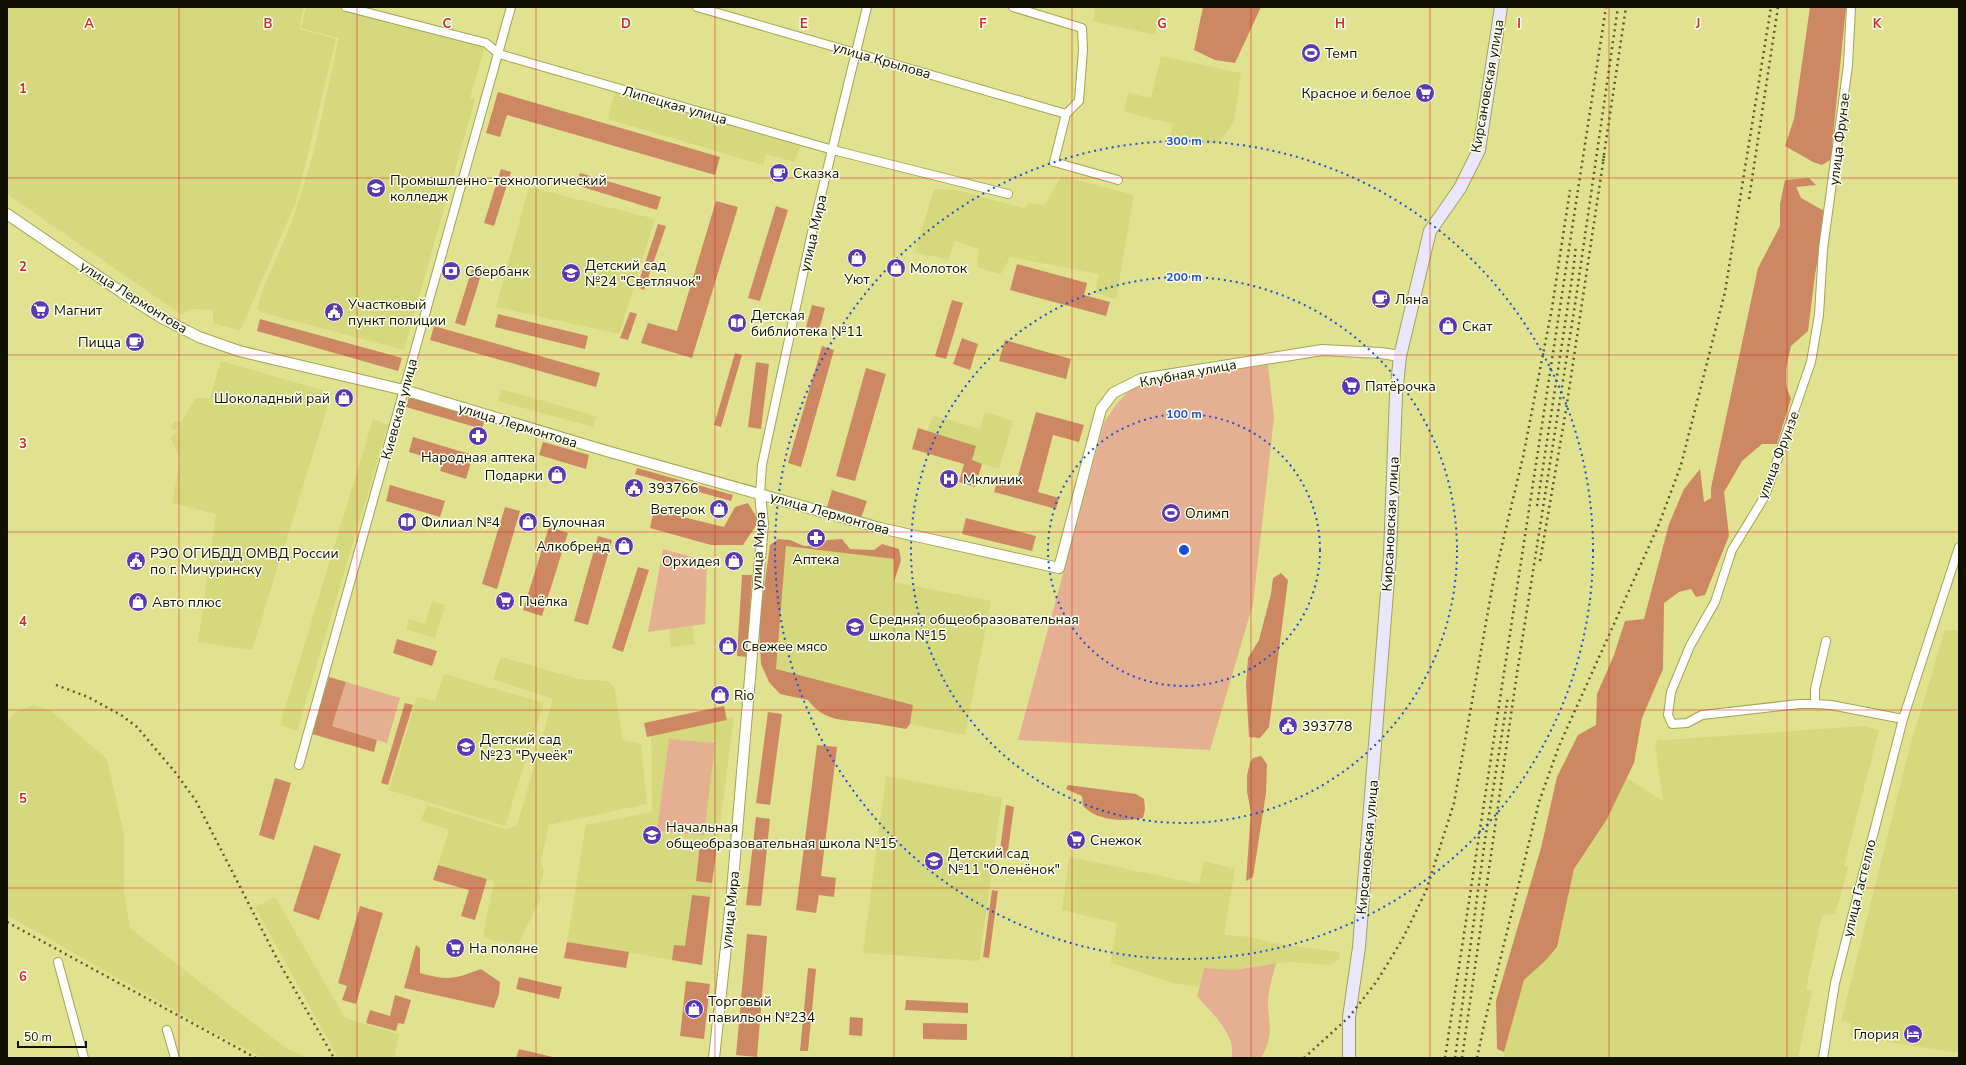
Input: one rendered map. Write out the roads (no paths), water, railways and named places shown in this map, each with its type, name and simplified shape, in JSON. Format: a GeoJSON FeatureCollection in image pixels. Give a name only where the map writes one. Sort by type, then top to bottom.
{"type":"FeatureCollection","features":[{"type":"Feature","properties":{"kind":"main road","name":"Кирсановская улица"},"geometry":{"type":"LineString","coordinates":[[1349,1058],[1349,1017],[1359,947],[1388,577],[1396,395],[1400,356],[1430,231],[1460,188],[1480,150],[1501,7]]}},
{"type":"Feature","properties":{"kind":"street","name":"Липецкая улица"},"geometry":{"type":"LineString","coordinates":[[346,7],[486,43],[499,54],[833,150],[1008,194]]}},
{"type":"Feature","properties":{"kind":"street","name":"Киевская улица"},"geometry":{"type":"LineString","coordinates":[[299,765],[511,7]]}},
{"type":"Feature","properties":{"kind":"street","name":"улица Крылова"},"geometry":{"type":"LineString","coordinates":[[698,7],[1066,114]]}},
{"type":"Feature","properties":{"kind":"street","name":"улица Мира"},"geometry":{"type":"LineString","coordinates":[[714,1058],[730,921],[740,806],[762,524],[760,494],[762,465],[812,232],[867,7]]}},
{"type":"Feature","properties":{"kind":"street"},"geometry":{"type":"LineString","coordinates":[[1013,7],[1082,28],[1084,50],[1079,101],[1066,114],[1054,162],[1118,180]]}},
{"type":"Feature","properties":{"kind":"street","name":"улица Фрунзе"},"geometry":{"type":"LineString","coordinates":[[1815,704],[1799,704],[1702,715],[1687,723],[1672,724],[1668,715],[1671,692],[1690,646],[1714,602],[1732,550],[1765,496],[1811,362],[1819,315],[1824,250],[1848,65],[1851,7]]}},
{"type":"Feature","properties":{"kind":"street","name":"улица Лермонтова"},"geometry":{"type":"LineString","coordinates":[[7,214],[130,298],[162,318],[199,337],[239,350],[404,390],[603,450],[880,528],[1059,568]]}},
{"type":"Feature","properties":{"kind":"street","name":"Клубная улица"},"geometry":{"type":"LineString","coordinates":[[1059,568],[1102,409],[1113,393],[1141,379],[1322,350],[1381,353],[1400,356]]}},
{"type":"Feature","properties":{"kind":"street","name":"улица Гастелло"},"geometry":{"type":"LineString","coordinates":[[1823,1058],[1835,983],[1903,719],[1959,547]]}},
{"type":"Feature","properties":{"kind":"street"},"geometry":{"type":"LineString","coordinates":[[1826,641],[1815,689],[1815,704],[1831,705],[1903,719]]}},
{"type":"Feature","properties":{"kind":"street"},"geometry":{"type":"LineString","coordinates":[[58,962],[84,1058]]}},
{"type":"Feature","properties":{"kind":"street"},"geometry":{"type":"LineString","coordinates":[[167,1030],[175,1058]]}},
{"type":"Feature","properties":{"kind":"railway"},"geometry":{"type":"LineString","coordinates":[[1445,1058],[1606,7]]}},
{"type":"Feature","properties":{"kind":"railway"},"geometry":{"type":"LineString","coordinates":[[1462,1058],[1517,673],[1576,298],[1618,7]]}},
{"type":"Feature","properties":{"kind":"railway"},"geometry":{"type":"LineString","coordinates":[[1603,161],[1626,7]]}},
{"type":"Feature","properties":{"kind":"railway"},"geometry":{"type":"LineString","coordinates":[[1477,1058],[1539,802],[1559,746],[1659,524],[1681,465],[1725,292],[1771,7]]}},
{"type":"Feature","properties":{"kind":"railway"},"geometry":{"type":"LineString","coordinates":[[1749,199],[1778,7]]}},
{"type":"Feature","properties":{"kind":"railway"},"geometry":{"type":"LineString","coordinates":[[1540,561],[1566,410],[1604,156]]}},
{"type":"Feature","properties":{"kind":"railway"},"geometry":{"type":"LineString","coordinates":[[1304,1058],[1349,1017],[1377,981],[1402,940],[1426,891],[1454,803],[1493,583],[1523,457],[1552,308],[1570,190]]}},
{"type":"Feature","properties":{"kind":"railway"},"geometry":{"type":"LineString","coordinates":[[1537,506],[1576,245]]}},
{"type":"Feature","properties":{"kind":"railway"},"geometry":{"type":"LineString","coordinates":[[56,685],[88,697],[121,715],[137,727],[175,772],[196,801],[277,959],[334,1058]]}},
{"type":"Feature","properties":{"kind":"railway"},"geometry":{"type":"LineString","coordinates":[[1455,1058],[1485,840],[1508,696]]}},
{"type":"Feature","properties":{"kind":"railway"},"geometry":{"type":"LineString","coordinates":[[7,922],[256,1058]]}},
{"type":"Feature","properties":{"kind":"place","name":"Темп"},"geometry":{"type":"Point","coordinates":[1311,53]}},
{"type":"Feature","properties":{"kind":"place","name":"Красное и белое"},"geometry":{"type":"Point","coordinates":[1425,93]}},
{"type":"Feature","properties":{"kind":"place","name":"Сказка"},"geometry":{"type":"Point","coordinates":[779,173]}},
{"type":"Feature","properties":{"kind":"place","name":"Промышленно-технологический колледж"},"geometry":{"type":"Point","coordinates":[376,188]}},
{"type":"Feature","properties":{"kind":"place","name":"Уют"},"geometry":{"type":"Point","coordinates":[857,258]}},
{"type":"Feature","properties":{"kind":"place","name":"Молоток"},"geometry":{"type":"Point","coordinates":[896,268]}},
{"type":"Feature","properties":{"kind":"place","name":"Сбербанк"},"geometry":{"type":"Point","coordinates":[451,271]}},
{"type":"Feature","properties":{"kind":"place","name":"Детский сад №24 \"Светлячок\""},"geometry":{"type":"Point","coordinates":[571,273]}},
{"type":"Feature","properties":{"kind":"place","name":"Ляна"},"geometry":{"type":"Point","coordinates":[1381,299]}},
{"type":"Feature","properties":{"kind":"place","name":"Магнит"},"geometry":{"type":"Point","coordinates":[40,310]}},
{"type":"Feature","properties":{"kind":"place","name":"Участковый пункт полиции"},"geometry":{"type":"Point","coordinates":[334,312]}},
{"type":"Feature","properties":{"kind":"place","name":"Детская библиотека №11"},"geometry":{"type":"Point","coordinates":[737,323]}},
{"type":"Feature","properties":{"kind":"place","name":"Скат"},"geometry":{"type":"Point","coordinates":[1448,326]}},
{"type":"Feature","properties":{"kind":"place","name":"Пицца"},"geometry":{"type":"Point","coordinates":[135,342]}},
{"type":"Feature","properties":{"kind":"place","name":"Пятёрочка"},"geometry":{"type":"Point","coordinates":[1351,386]}},
{"type":"Feature","properties":{"kind":"place","name":"Шоколадный рай"},"geometry":{"type":"Point","coordinates":[344,398]}},
{"type":"Feature","properties":{"kind":"place","name":"Народная аптека"},"geometry":{"type":"Point","coordinates":[478,436]}},
{"type":"Feature","properties":{"kind":"place","name":"Подарки"},"geometry":{"type":"Point","coordinates":[557,475]}},
{"type":"Feature","properties":{"kind":"place","name":"Мклиник"},"geometry":{"type":"Point","coordinates":[949,479]}},
{"type":"Feature","properties":{"kind":"place","name":"393766"},"geometry":{"type":"Point","coordinates":[634,488]}},
{"type":"Feature","properties":{"kind":"place","name":"Ветерок"},"geometry":{"type":"Point","coordinates":[719,509]}},
{"type":"Feature","properties":{"kind":"place","name":"Олимп"},"geometry":{"type":"Point","coordinates":[1171,513]}},
{"type":"Feature","properties":{"kind":"place","name":"Филиал №4"},"geometry":{"type":"Point","coordinates":[407,522]}},
{"type":"Feature","properties":{"kind":"place","name":"Булочная"},"geometry":{"type":"Point","coordinates":[528,522]}},
{"type":"Feature","properties":{"kind":"place","name":"Аптека"},"geometry":{"type":"Point","coordinates":[816,538]}},
{"type":"Feature","properties":{"kind":"place","name":"Алкобренд"},"geometry":{"type":"Point","coordinates":[624,546]}},
{"type":"Feature","properties":{"kind":"place","name":"РЭО ОГИБДД ОМВД России по г. Мичуринску"},"geometry":{"type":"Point","coordinates":[136,561]}},
{"type":"Feature","properties":{"kind":"place","name":"Орхидея"},"geometry":{"type":"Point","coordinates":[734,561]}},
{"type":"Feature","properties":{"kind":"place","name":"Пчёлка"},"geometry":{"type":"Point","coordinates":[505,601]}},
{"type":"Feature","properties":{"kind":"place","name":"Авто плюс"},"geometry":{"type":"Point","coordinates":[138,602]}},
{"type":"Feature","properties":{"kind":"place","name":"Средняя общеобразовательная школа №15"},"geometry":{"type":"Point","coordinates":[855,627]}},
{"type":"Feature","properties":{"kind":"place","name":"Свежее мясо"},"geometry":{"type":"Point","coordinates":[728,646]}},
{"type":"Feature","properties":{"kind":"place","name":"Rio"},"geometry":{"type":"Point","coordinates":[720,695]}},
{"type":"Feature","properties":{"kind":"place","name":"393778"},"geometry":{"type":"Point","coordinates":[1288,726]}},
{"type":"Feature","properties":{"kind":"place","name":"Детский сад №23 \"Ручеёк\""},"geometry":{"type":"Point","coordinates":[466,747]}},
{"type":"Feature","properties":{"kind":"place","name":"Начальная общеобразовательная школа №15"},"geometry":{"type":"Point","coordinates":[652,835]}},
{"type":"Feature","properties":{"kind":"place","name":"Снежок"},"geometry":{"type":"Point","coordinates":[1076,840]}},
{"type":"Feature","properties":{"kind":"place","name":"Детский сад №11 \"Оленёнок\""},"geometry":{"type":"Point","coordinates":[934,861]}},
{"type":"Feature","properties":{"kind":"place","name":"На поляне"},"geometry":{"type":"Point","coordinates":[455,948]}},
{"type":"Feature","properties":{"kind":"place","name":"Торговый павильон №234"},"geometry":{"type":"Point","coordinates":[694,1009]}},
{"type":"Feature","properties":{"kind":"place","name":"Глория"},"geometry":{"type":"Point","coordinates":[1913,1034]}}]}
